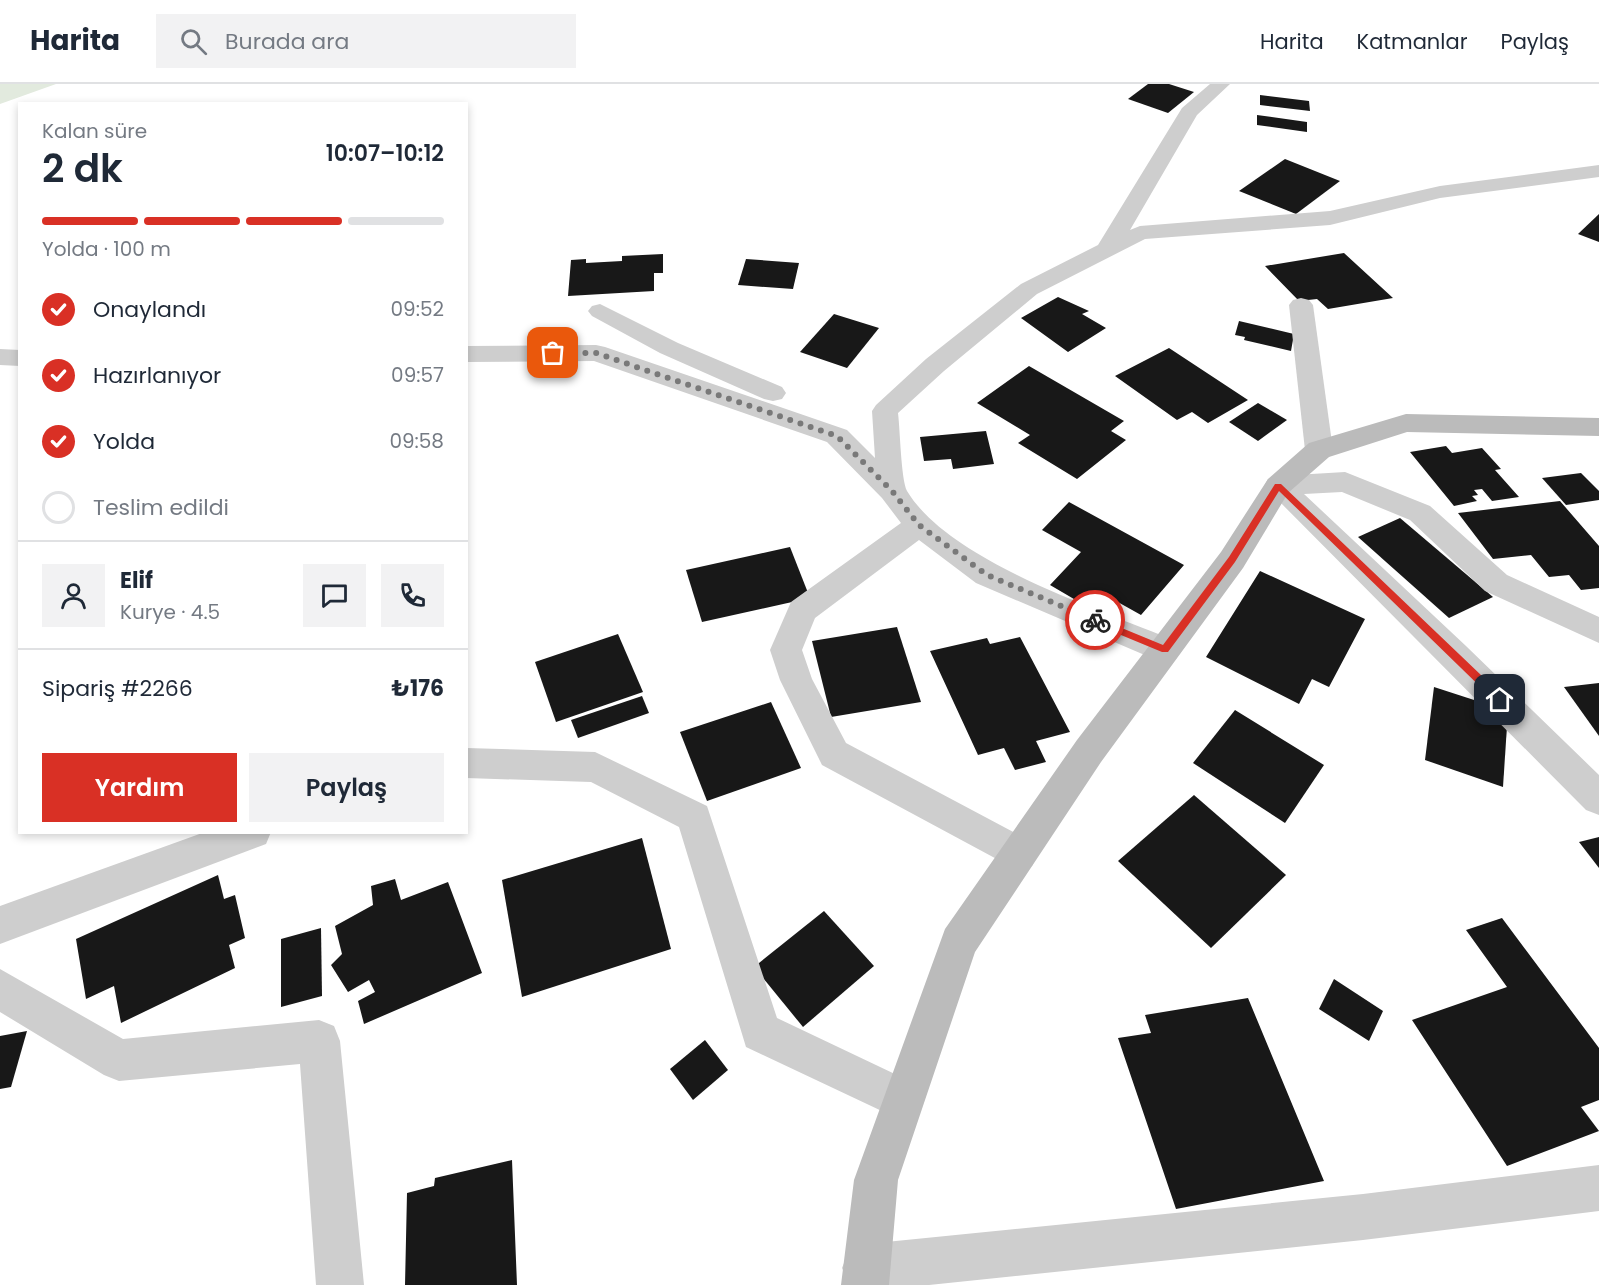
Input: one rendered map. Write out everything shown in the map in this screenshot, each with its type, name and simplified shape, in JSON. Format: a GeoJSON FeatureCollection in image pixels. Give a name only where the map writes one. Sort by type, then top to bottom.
{"type":"FeatureCollection","features":[{"type":"Feature","properties":{"kind":"main road"},"geometry":{"type":"LineString","coordinates":[[866,1276],[876,1180],[959,942],[1089,752],[1232,560],[1278,486],[1319,450],[1406,423],[1599,427]]}},
{"type":"Feature","properties":{"kind":"street"},"geometry":{"type":"LineString","coordinates":[[1107,249],[1189,112],[1221,84]]}},
{"type":"Feature","properties":{"kind":"street"},"geometry":{"type":"LineString","coordinates":[[892,491],[885,411],[935,365],[1029,289],[1140,233],[1330,218],[1440,192],[1599,171]]}},
{"type":"Feature","properties":{"kind":"street"},"geometry":{"type":"LineString","coordinates":[[1301,305],[1319,450]]}},
{"type":"Feature","properties":{"kind":"street"},"geometry":{"type":"LineString","coordinates":[[600,311],[669,348],[790,401],[837,436],[892,491],[919,525],[987,575],[1165,650]]}},
{"type":"Feature","properties":{"kind":"street"},"geometry":{"type":"LineString","coordinates":[[468,354],[596,353],[837,436]]}},
{"type":"Feature","properties":{"kind":"street"},"geometry":{"type":"LineString","coordinates":[[0,357],[18,358]]}},
{"type":"Feature","properties":{"kind":"street"},"geometry":{"type":"LineString","coordinates":[[1278,486],[1345,482],[1420,513],[1496,583],[1599,631]]}},
{"type":"Feature","properties":{"kind":"street"},"geometry":{"type":"LineString","coordinates":[[1278,486],[1455,655],[1599,799]]}},
{"type":"Feature","properties":{"kind":"street"},"geometry":{"type":"LineString","coordinates":[[919,525],[802,611],[786,650],[796,680],[834,754],[1019,854]]}},
{"type":"Feature","properties":{"kind":"street"},"geometry":{"type":"LineString","coordinates":[[468,763],[594,767],[693,817],[761,1032],[903,1100]]}},
{"type":"Feature","properties":{"kind":"street"},"geometry":{"type":"LineString","coordinates":[[0,925],[248,834]]}},
{"type":"Feature","properties":{"kind":"street"},"geometry":{"type":"LineString","coordinates":[[0,989],[118,1060],[319,1041],[340,1285]]}},
{"type":"Feature","properties":{"kind":"street"},"geometry":{"type":"LineString","coordinates":[[866,1276],[1599,1188]]}},
{"type":"Feature","properties":{"kind":"shaded area"},"geometry":{"type":"Polygon","coordinates":[[[0,84],[56,84],[0,104],[0,84]]]}},
{"type":"Feature","properties":{"kind":"building"},"geometry":{"type":"Polygon","coordinates":[[[1148,84],[1169,84],[1194,92],[1168,113],[1128,99],[1148,84]]]}},
{"type":"Feature","properties":{"kind":"building"},"geometry":{"type":"Polygon","coordinates":[[[1260,95],[1309,101],[1310,111],[1260,105],[1260,95]]]}},
{"type":"Feature","properties":{"kind":"building"},"geometry":{"type":"Polygon","coordinates":[[[1257,115],[1307,122],[1307,132],[1257,125],[1257,115]]]}},
{"type":"Feature","properties":{"kind":"building"},"geometry":{"type":"Polygon","coordinates":[[[1285,159],[1340,181],[1296,214],[1239,191],[1285,159]]]}},
{"type":"Feature","properties":{"kind":"building"},"geometry":{"type":"Polygon","coordinates":[[[1599,214],[1599,242],[1578,234],[1599,214]]]}},
{"type":"Feature","properties":{"kind":"building"},"geometry":{"type":"Polygon","coordinates":[[[1344,253],[1393,298],[1328,309],[1317,299],[1299,301],[1265,266],[1344,253]]]}},
{"type":"Feature","properties":{"kind":"building"},"geometry":{"type":"Polygon","coordinates":[[[663,254],[663,273],[654,273],[654,291],[568,296],[571,260],[586,259],[586,263],[622,261],[622,256],[663,254]]]}},
{"type":"Feature","properties":{"kind":"building"},"geometry":{"type":"Polygon","coordinates":[[[746,259],[799,263],[793,289],[738,285],[746,259]]]}},
{"type":"Feature","properties":{"kind":"building"},"geometry":{"type":"Polygon","coordinates":[[[1058,297],[1089,311],[1082,314],[1106,328],[1068,352],[1021,318],[1058,297]]]}},
{"type":"Feature","properties":{"kind":"building"},"geometry":{"type":"Polygon","coordinates":[[[834,314],[879,328],[847,368],[800,352],[834,314]]]}},
{"type":"Feature","properties":{"kind":"building"},"geometry":{"type":"Polygon","coordinates":[[[1239,321],[1294,334],[1291,351],[1244,340],[1245,337],[1235,335],[1239,321]]]}},
{"type":"Feature","properties":{"kind":"building"},"geometry":{"type":"Polygon","coordinates":[[[1169,348],[1248,400],[1208,423],[1192,412],[1177,420],[1115,376],[1169,348]]]}},
{"type":"Feature","properties":{"kind":"building"},"geometry":{"type":"Polygon","coordinates":[[[1029,366],[1124,421],[1111,431],[1126,440],[1077,479],[1018,443],[1030,435],[977,403],[1029,366]]]}},
{"type":"Feature","properties":{"kind":"building"},"geometry":{"type":"Polygon","coordinates":[[[1258,403],[1287,420],[1258,441],[1229,422],[1258,403]]]}},
{"type":"Feature","properties":{"kind":"building"},"geometry":{"type":"Polygon","coordinates":[[[986,431],[994,464],[953,469],[951,459],[924,461],[920,437],[986,431]]]}},
{"type":"Feature","properties":{"kind":"building"},"geometry":{"type":"Polygon","coordinates":[[[1446,446],[1452,453],[1482,448],[1501,469],[1495,470],[1519,497],[1492,501],[1482,489],[1474,490],[1478,495],[1472,496],[1477,501],[1454,506],[1410,452],[1446,446]]]}},
{"type":"Feature","properties":{"kind":"building"},"geometry":{"type":"Polygon","coordinates":[[[1581,473],[1599,491],[1599,500],[1566,505],[1542,478],[1581,473]]]}},
{"type":"Feature","properties":{"kind":"building"},"geometry":{"type":"Polygon","coordinates":[[[1560,501],[1599,546],[1599,588],[1581,590],[1569,575],[1549,577],[1531,555],[1493,559],[1458,513],[1560,501]]]}},
{"type":"Feature","properties":{"kind":"building"},"geometry":{"type":"Polygon","coordinates":[[[1069,502],[1184,565],[1141,615],[1116,601],[1103,616],[1050,585],[1081,552],[1042,530],[1069,502]]]}},
{"type":"Feature","properties":{"kind":"building"},"geometry":{"type":"Polygon","coordinates":[[[1400,518],[1493,597],[1449,618],[1358,537],[1400,518]]]}},
{"type":"Feature","properties":{"kind":"building"},"geometry":{"type":"Polygon","coordinates":[[[790,547],[810,598],[702,622],[686,570],[790,547]]]}},
{"type":"Feature","properties":{"kind":"building"},"geometry":{"type":"Polygon","coordinates":[[[1260,571],[1365,619],[1329,687],[1312,679],[1299,704],[1206,657],[1260,571]]]}},
{"type":"Feature","properties":{"kind":"building"},"geometry":{"type":"Polygon","coordinates":[[[897,627],[921,702],[831,717],[812,641],[897,627]]]}},
{"type":"Feature","properties":{"kind":"building"},"geometry":{"type":"Polygon","coordinates":[[[618,634],[643,692],[556,722],[535,662],[618,634]]]}},
{"type":"Feature","properties":{"kind":"building"},"geometry":{"type":"Polygon","coordinates":[[[1020,637],[1070,732],[1036,741],[1046,762],[1015,770],[1004,748],[978,755],[930,651],[987,638],[990,644],[1020,637]]]}},
{"type":"Feature","properties":{"kind":"building"},"geometry":{"type":"Polygon","coordinates":[[[1599,683],[1599,736],[1564,687],[1599,683]]]}},
{"type":"Feature","properties":{"kind":"building"},"geometry":{"type":"Polygon","coordinates":[[[1434,687],[1508,711],[1503,787],[1425,760],[1434,687]]]}},
{"type":"Feature","properties":{"kind":"building"},"geometry":{"type":"Polygon","coordinates":[[[642,696],[649,713],[578,738],[571,720],[642,696]]]}},
{"type":"Feature","properties":{"kind":"building"},"geometry":{"type":"Polygon","coordinates":[[[771,702],[801,768],[707,801],[680,732],[771,702]]]}},
{"type":"Feature","properties":{"kind":"building"},"geometry":{"type":"Polygon","coordinates":[[[1235,710],[1324,765],[1285,823],[1193,763],[1235,710]]]}},
{"type":"Feature","properties":{"kind":"building"},"geometry":{"type":"Polygon","coordinates":[[[1194,795],[1286,875],[1211,948],[1118,861],[1194,795]]]}},
{"type":"Feature","properties":{"kind":"building"},"geometry":{"type":"Polygon","coordinates":[[[1599,837],[1599,868],[1579,842],[1599,837]]]}},
{"type":"Feature","properties":{"kind":"building"},"geometry":{"type":"Polygon","coordinates":[[[642,838],[671,949],[522,997],[502,880],[642,838]]]}},
{"type":"Feature","properties":{"kind":"building"},"geometry":{"type":"Polygon","coordinates":[[[218,875],[224,899],[235,895],[245,938],[229,945],[235,968],[121,1023],[114,986],[86,999],[76,939],[218,875]]]}},
{"type":"Feature","properties":{"kind":"building"},"geometry":{"type":"Polygon","coordinates":[[[395,879],[401,900],[448,882],[482,973],[364,1024],[358,1001],[375,992],[369,980],[348,992],[331,965],[342,954],[335,926],[373,905],[371,886],[395,879]]]}},
{"type":"Feature","properties":{"kind":"building"},"geometry":{"type":"Polygon","coordinates":[[[824,911],[874,966],[803,1027],[754,967],[824,911]]]}},
{"type":"Feature","properties":{"kind":"building"},"geometry":{"type":"Polygon","coordinates":[[[1502,918],[1599,1048],[1599,1100],[1581,1107],[1599,1131],[1507,1166],[1412,1020],[1507,987],[1466,930],[1502,918]]]}},
{"type":"Feature","properties":{"kind":"building"},"geometry":{"type":"Polygon","coordinates":[[[321,928],[322,996],[281,1007],[281,939],[321,928]]]}},
{"type":"Feature","properties":{"kind":"building"},"geometry":{"type":"Polygon","coordinates":[[[1334,979],[1383,1011],[1369,1041],[1319,1009],[1334,979]]]}},
{"type":"Feature","properties":{"kind":"building"},"geometry":{"type":"Polygon","coordinates":[[[1248,998],[1324,1181],[1176,1209],[1118,1038],[1151,1033],[1145,1015],[1248,998]]]}},
{"type":"Feature","properties":{"kind":"building"},"geometry":{"type":"Polygon","coordinates":[[[27,1031],[11,1087],[0,1089],[0,1036],[27,1031]]]}},
{"type":"Feature","properties":{"kind":"building"},"geometry":{"type":"Polygon","coordinates":[[[705,1040],[728,1070],[693,1100],[670,1069],[705,1040]]]}},
{"type":"Feature","properties":{"kind":"building"},"geometry":{"type":"Polygon","coordinates":[[[512,1160],[517,1285],[405,1285],[407,1193],[434,1186],[435,1178],[512,1160]]]}},
{"type":"Feature","properties":{"kind":"way so far"},"geometry":{"type":"LineString","coordinates":[[553,353],[596,353],[837,436],[892,491],[919,525],[987,575],[1095,620]]}},
{"type":"Feature","properties":{"kind":"route"},"geometry":{"type":"LineString","coordinates":[[1095,620],[1165,650],[1232,560],[1278,486],[1500,700]]}}]}
